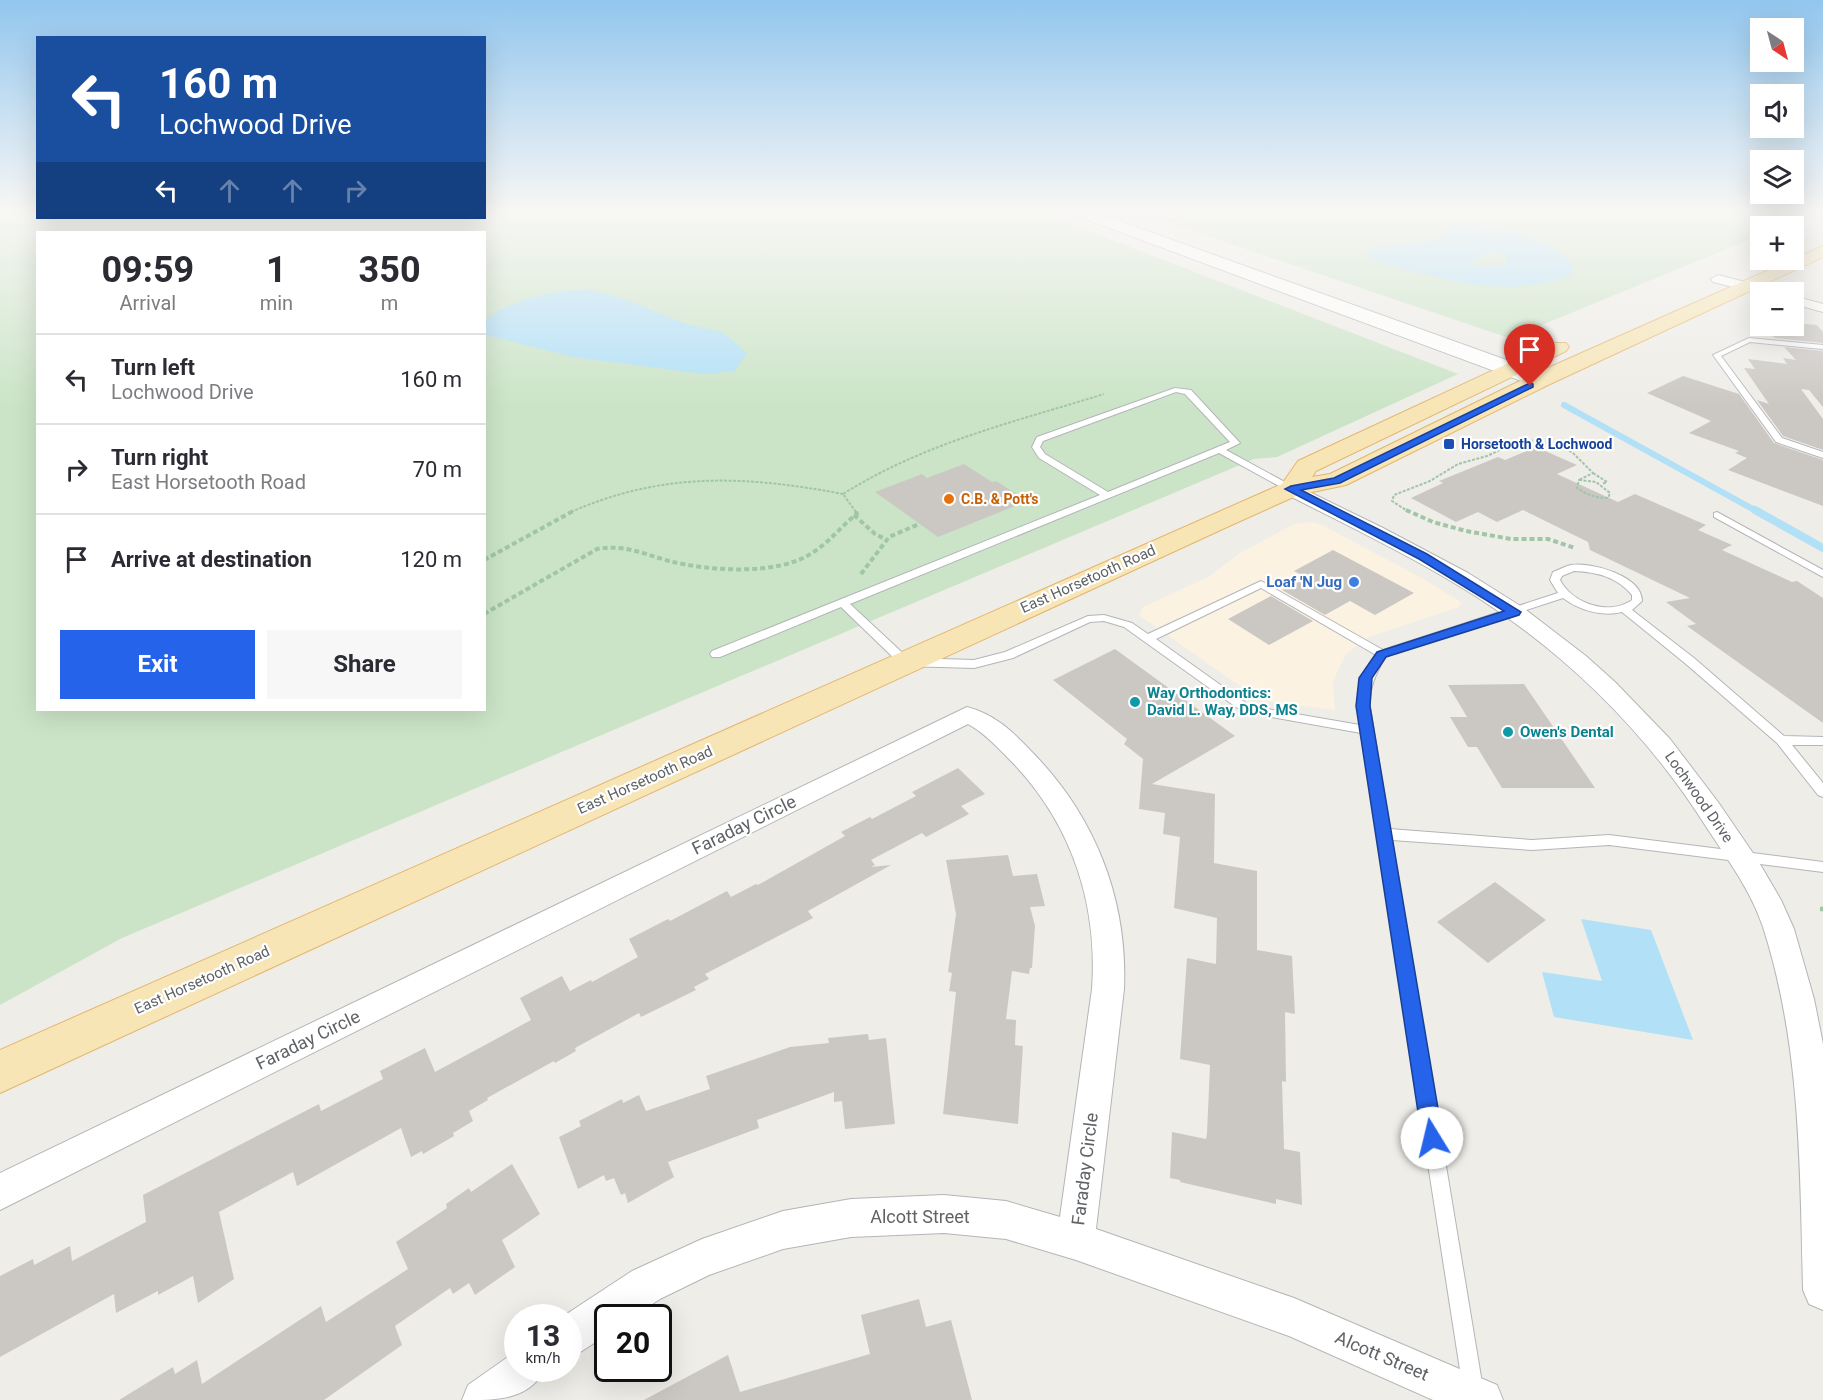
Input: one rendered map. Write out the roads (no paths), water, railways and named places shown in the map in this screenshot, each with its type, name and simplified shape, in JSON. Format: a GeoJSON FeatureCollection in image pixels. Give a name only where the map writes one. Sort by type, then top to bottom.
{"type":"FeatureCollection","features":[{"type":"Feature","properties":{"kind":"main road"},"geometry":{"type":"LineString","coordinates":[[1262,275],[1519,365]]}},
{"type":"Feature","properties":{"kind":"main road"},"geometry":{"type":"LineString","coordinates":[[1280,275],[1549,376]]}},
{"type":"Feature","properties":{"kind":"main road","name":"East Horsetooth Road"},"geometry":{"type":"LineString","coordinates":[[1698,288],[1730,275]]}},
{"type":"Feature","properties":{"kind":"main road","name":"East Horsetooth Road"},"geometry":{"type":"LineString","coordinates":[[0,1072],[1291,489],[1336,480],[1549,376],[1740,275]]}},
{"type":"Feature","properties":{"kind":"main road","name":"East Horsetooth Road"},"geometry":{"type":"LineString","coordinates":[[1291,489],[1307,466],[1577,339]]}},
{"type":"Feature","properties":{"kind":"street"},"geometry":{"type":"LineString","coordinates":[[1804,303],[1823,308]]}},
{"type":"Feature","properties":{"kind":"street","name":"Lochwood Drive"},"geometry":{"type":"LineString","coordinates":[[1291,489],[1423,557],[1514,612],[1561,648],[1636,716],[1704,799],[1771,910],[1798,998],[1811,1072],[1819,1138],[1823,1290]]}},
{"type":"Feature","properties":{"kind":"street","name":"Faraday Circle"},"geometry":{"type":"LineString","coordinates":[[0,1192],[967,715],[976,717],[1008,743],[1035,770],[1058,798],[1082,839],[1100,893],[1108,936],[1108,991],[1076,1241]]}},
{"type":"Feature","properties":{"kind":"street","name":"Alcott Street"},"geometry":{"type":"LineString","coordinates":[[582,1328],[646,1285],[702,1258],[783,1230],[851,1218],[944,1214],[1006,1220],[1076,1241],[1294,1318],[1478,1398]]}},
{"type":"Feature","properties":{"kind":"street"},"geometry":{"type":"LineString","coordinates":[[483,1400],[507,1382]]}},
{"type":"Feature","properties":{"kind":"lane"},"geometry":{"type":"LineString","coordinates":[[1823,346],[1749,340],[1717,355],[1779,440],[1823,455]]}},
{"type":"Feature","properties":{"kind":"lane"},"geometry":{"type":"LineString","coordinates":[[716,654],[1236,443],[1188,392],[1175,390],[1040,439],[1036,447],[1042,456],[1107,495]]}},
{"type":"Feature","properties":{"kind":"lane"},"geometry":{"type":"LineString","coordinates":[[1220,450],[1291,489]]}},
{"type":"Feature","properties":{"kind":"lane"},"geometry":{"type":"LineString","coordinates":[[1717,515],[1823,574]]}},
{"type":"Feature","properties":{"kind":"lane"},"geometry":{"type":"LineString","coordinates":[[1573,568],[1599,571],[1623,581],[1637,595],[1637,601],[1624,609],[1599,609],[1574,600],[1557,586],[1555,580],[1557,574],[1573,568]]}},
{"type":"Feature","properties":{"kind":"lane"},"geometry":{"type":"LineString","coordinates":[[1149,638],[1261,584],[1382,654]]}},
{"type":"Feature","properties":{"kind":"lane"},"geometry":{"type":"LineString","coordinates":[[1478,1398],[1363,706],[1366,678],[1382,654],[1564,594]]}},
{"type":"Feature","properties":{"kind":"lane"},"geometry":{"type":"LineString","coordinates":[[847,602],[905,662],[974,664],[1009,655],[1088,619],[1104,618],[1128,625],[1149,638],[1247,709],[1366,730]]}},
{"type":"Feature","properties":{"kind":"lane"},"geometry":{"type":"LineString","coordinates":[[1624,609],[1781,740],[1823,792]]}},
{"type":"Feature","properties":{"kind":"lane"},"geometry":{"type":"LineString","coordinates":[[1781,740],[1823,741]]}},
{"type":"Feature","properties":{"kind":"lane"},"geometry":{"type":"LineString","coordinates":[[1384,834],[1532,845],[1609,840],[1823,867]]}},
{"type":"Feature","properties":{"kind":"water"},"geometry":{"type":"Polygon","coordinates":[[[1429,275],[1569,275],[1549,282],[1511,287],[1455,281],[1429,275]]]}},
{"type":"Feature","properties":{"kind":"water"},"geometry":{"type":"Polygon","coordinates":[[[589,289],[616,296],[684,323],[724,333],[747,353],[735,371],[704,374],[572,357],[486,335],[486,319],[496,312],[534,297],[589,289]]]}},
{"type":"Feature","properties":{"kind":"water"},"geometry":{"type":"Polygon","coordinates":[[[1581,919],[1651,930],[1693,1040],[1554,1017],[1542,972],[1602,981],[1581,919]]]}},
{"type":"Feature","properties":{"kind":"waterway"},"geometry":{"type":"LineString","coordinates":[[1564,405],[1758,512]]}},
{"type":"Feature","properties":{"kind":"waterway"},"geometry":{"type":"LineString","coordinates":[[1755,510],[1823,548]]}},
{"type":"Feature","properties":{"kind":"place","name":"Horsetooth & Lochwood"},"geometry":{"type":"Point","coordinates":[1449,444]}},
{"type":"Feature","properties":{"kind":"place","name":"C.B. & Pott's"},"geometry":{"type":"Point","coordinates":[949,499]}},
{"type":"Feature","properties":{"kind":"place","name":"Loaf 'N Jug"},"geometry":{"type":"Point","coordinates":[1354,582]}},
{"type":"Feature","properties":{"kind":"place","name":"Way Orthodontics: David L. Way, DDS, MS"},"geometry":{"type":"Point","coordinates":[1135,702]}},
{"type":"Feature","properties":{"kind":"place","name":"Owen's Dental"},"geometry":{"type":"Point","coordinates":[1508,732]}}]}
